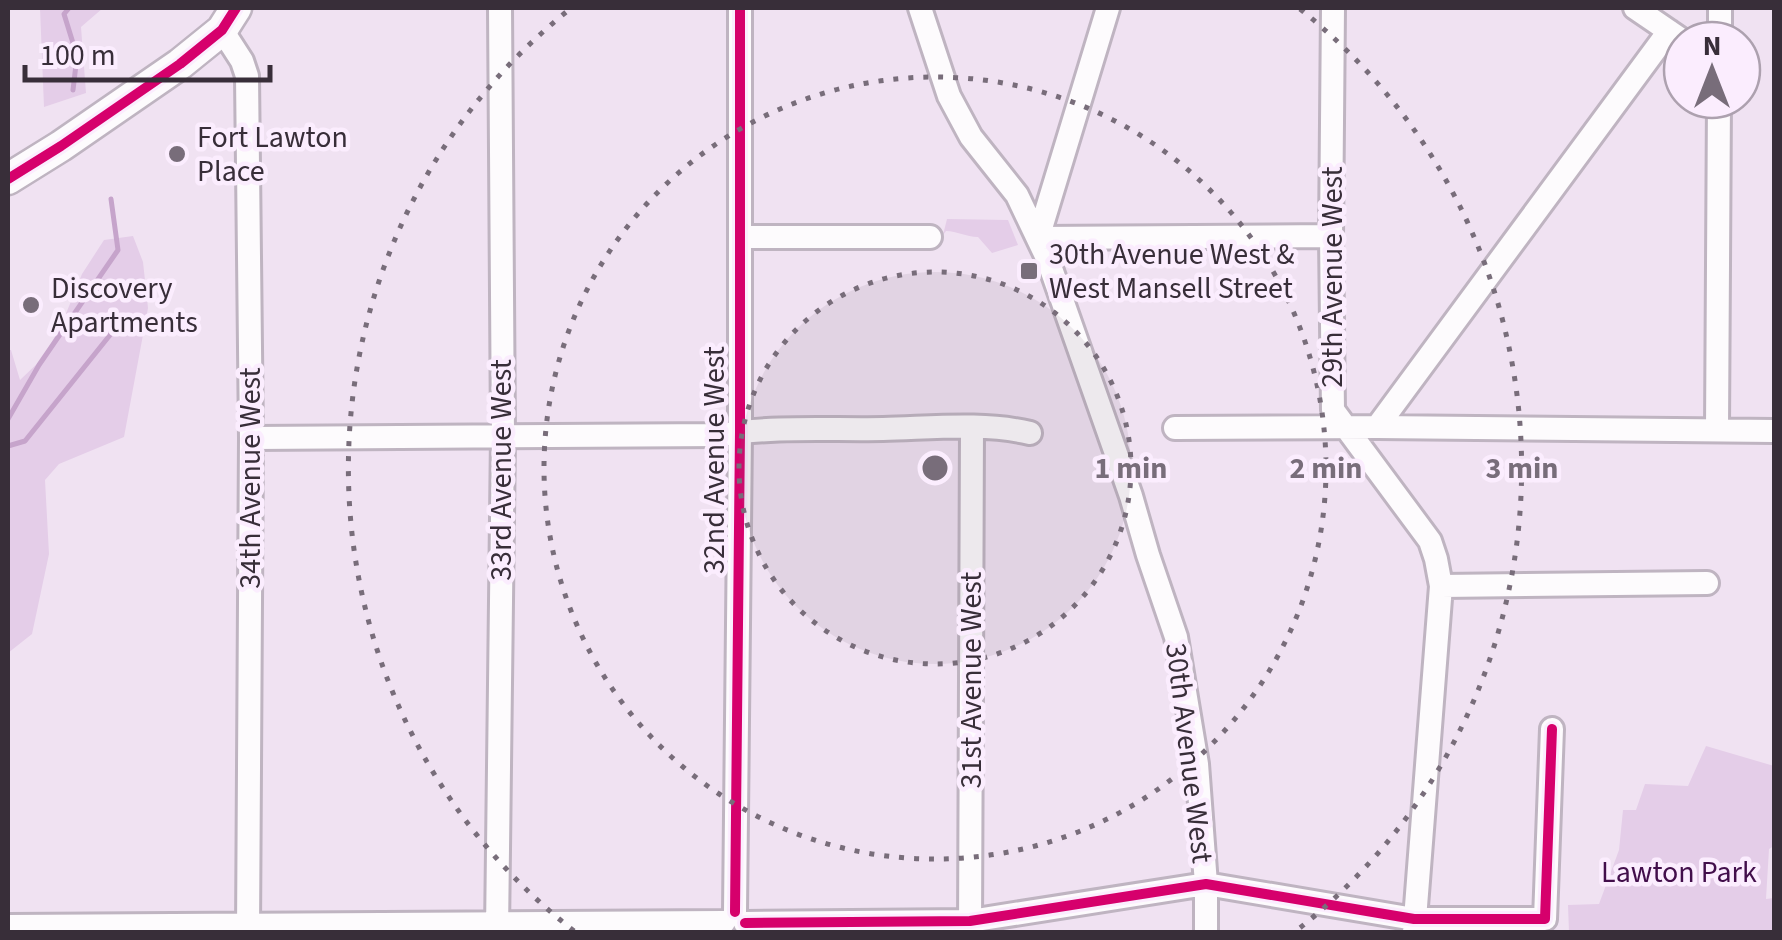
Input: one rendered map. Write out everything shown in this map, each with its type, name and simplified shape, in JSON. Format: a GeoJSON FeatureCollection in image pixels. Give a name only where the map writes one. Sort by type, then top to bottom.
{"type":"FeatureCollection","features":[{"type":"Feature","properties":{"kind":"main road"},"geometry":{"type":"LineString","coordinates":[[8,178],[180,64],[230,19]]}},
{"type":"Feature","properties":{"kind":"street","name":"33rd Avenue West"},"geometry":{"type":"LineString","coordinates":[[497,928],[503,436],[500,8]]}},
{"type":"Feature","properties":{"kind":"street","name":"32nd Avenue West"},"geometry":{"type":"LineString","coordinates":[[735,924],[740,8]]}},
{"type":"Feature","properties":{"kind":"street"},"geometry":{"type":"LineString","coordinates":[[920,8],[949,96],[972,138],[1018,195],[1038,238]]}},
{"type":"Feature","properties":{"kind":"street"},"geometry":{"type":"LineString","coordinates":[[1038,238],[1108,8]]}},
{"type":"Feature","properties":{"kind":"street","name":"29th Avenue West"},"geometry":{"type":"LineString","coordinates":[[1334,8],[1333,410],[1430,541],[1440,586],[1414,926]]}},
{"type":"Feature","properties":{"kind":"street"},"geometry":{"type":"LineString","coordinates":[[1635,8],[1662,26]]}},
{"type":"Feature","properties":{"kind":"street","name":"34th Avenue West"},"geometry":{"type":"LineString","coordinates":[[230,19],[246,76],[251,438],[248,929]]}},
{"type":"Feature","properties":{"kind":"street"},"geometry":{"type":"LineString","coordinates":[[1377,427],[1662,54]]}},
{"type":"Feature","properties":{"kind":"street"},"geometry":{"type":"LineString","coordinates":[[1717,429],[1719,120]]}},
{"type":"Feature","properties":{"kind":"street"},"geometry":{"type":"LineString","coordinates":[[1038,238],[1331,236]]}},
{"type":"Feature","properties":{"kind":"street"},"geometry":{"type":"LineString","coordinates":[[740,237],[930,237]]}},
{"type":"Feature","properties":{"kind":"street","name":"30th Avenue West"},"geometry":{"type":"LineString","coordinates":[[1038,238],[1119,462],[1176,637],[1197,764],[1206,932]]}},
{"type":"Feature","properties":{"kind":"street","name":"31st Avenue West"},"geometry":{"type":"LineString","coordinates":[[970,927],[972,428]]}},
{"type":"Feature","properties":{"kind":"street"},"geometry":{"type":"LineString","coordinates":[[251,438],[720,435],[757,429],[1012,428],[1030,432]]}},
{"type":"Feature","properties":{"kind":"street"},"geometry":{"type":"LineString","coordinates":[[1175,428],[1774,430]]}},
{"type":"Feature","properties":{"kind":"street"},"geometry":{"type":"LineString","coordinates":[[1440,586],[1707,582]]}},
{"type":"Feature","properties":{"kind":"street"},"geometry":{"type":"LineString","coordinates":[[8,926],[970,927],[1206,884],[1414,926],[1545,919],[1552,729]]}},
{"type":"Feature","properties":{"kind":"green space"},"geometry":{"type":"Polygon","coordinates":[[[40,8],[103,8],[81,27],[86,93],[44,107],[40,8]]]}},
{"type":"Feature","properties":{"kind":"green space"},"geometry":{"type":"Polygon","coordinates":[[[947,219],[1008,220],[1018,245],[992,253],[978,237],[946,231],[943,235],[947,219]]]}},
{"type":"Feature","properties":{"kind":"green space"},"geometry":{"type":"Polygon","coordinates":[[[133,236],[143,262],[148,308],[124,437],[59,464],[45,480],[49,554],[32,634],[8,653],[8,350],[20,380],[42,359],[61,326],[82,274],[104,240],[133,236]]]}},
{"type":"Feature","properties":{"kind":"green space","name":"Lawton Park"},"geometry":{"type":"Polygon","coordinates":[[[1706,746],[1774,766],[1774,846],[1769,849],[1766,899],[1774,898],[1774,932],[1569,932],[1568,905],[1599,904],[1619,850],[1623,810],[1636,810],[1645,784],[1688,786],[1706,746]]]}},
{"type":"Feature","properties":{"kind":"waterway"},"geometry":{"type":"LineString","coordinates":[[69,8],[64,14],[77,56],[73,90]]}},
{"type":"Feature","properties":{"kind":"waterway"},"geometry":{"type":"LineString","coordinates":[[8,419],[39,365],[118,250],[111,199]]}},
{"type":"Feature","properties":{"kind":"waterway"},"geometry":{"type":"LineString","coordinates":[[8,446],[25,441],[114,330]]}},
{"type":"Feature","properties":{"kind":"cycle path"},"geometry":{"type":"LineString","coordinates":[[8,179],[180,64],[222,30],[236,8]]}},
{"type":"Feature","properties":{"kind":"cycle path"},"geometry":{"type":"LineString","coordinates":[[735,912],[740,8]]}},
{"type":"Feature","properties":{"kind":"cycle path"},"geometry":{"type":"LineString","coordinates":[[745,923],[970,921],[1206,884],[1414,919],[1545,919],[1552,729]]}},
{"type":"Feature","properties":{"kind":"place","name":"Fort Lawton Place"},"geometry":{"type":"Point","coordinates":[177,154]}},
{"type":"Feature","properties":{"kind":"place","name":"30th Avenue West & West Mansell Street"},"geometry":{"type":"Point","coordinates":[1029,271]}},
{"type":"Feature","properties":{"kind":"place","name":"Discovery Apartments"},"geometry":{"type":"Point","coordinates":[31,305]}}]}
